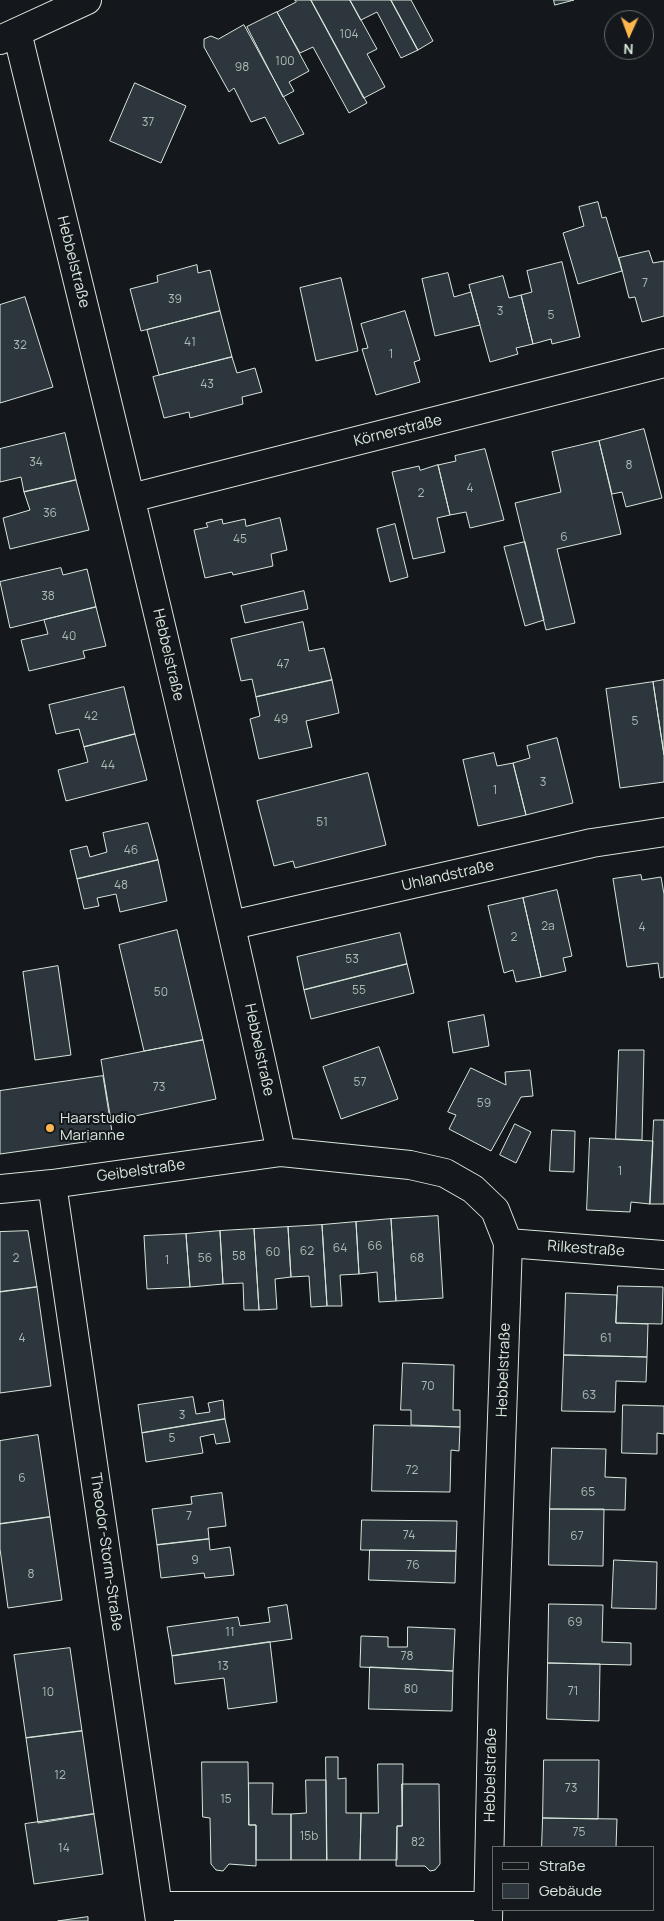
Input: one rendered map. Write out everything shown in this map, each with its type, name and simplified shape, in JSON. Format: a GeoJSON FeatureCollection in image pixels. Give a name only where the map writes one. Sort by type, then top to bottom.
{"type":"FeatureCollection","features":[{"type":"Feature","properties":{"kind":"street"},"geometry":{"type":"LineString","coordinates":[[8,36],[86,0]]}},
{"type":"Feature","properties":{"kind":"street","name":"Hebbelstraße"},"geometry":{"type":"LineString","coordinates":[[8,36],[131,498],[232,925],[281,1152],[410,1165],[444,1172],[473,1189],[495,1210],[508,1243],[493,1670],[488,1913]]}},
{"type":"Feature","properties":{"kind":"street","name":"Körnerstraße"},"geometry":{"type":"LineString","coordinates":[[131,498],[664,363]]}},
{"type":"Feature","properties":{"kind":"street","name":"Uhlandstraße"},"geometry":{"type":"LineString","coordinates":[[232,925],[592,843],[664,832]]}},
{"type":"Feature","properties":{"kind":"street","name":"Geibelstraße"},"geometry":{"type":"LineString","coordinates":[[0,1188],[52,1184],[281,1152]]}},
{"type":"Feature","properties":{"kind":"street","name":"Theodor-Storm-Straße"},"geometry":{"type":"LineString","coordinates":[[52,1184],[159,1914]]}},
{"type":"Feature","properties":{"kind":"street","name":"Rilkestraße"},"geometry":{"type":"LineString","coordinates":[[508,1243],[664,1255]]}},
{"type":"Feature","properties":{"kind":"street"},"geometry":{"type":"LineString","coordinates":[[159,1914],[488,1913]]}},
{"type":"Feature","properties":{"kind":"building"},"geometry":{"type":"Polygon","coordinates":[[[295,0],[311,0],[367,103],[349,113],[313,47],[300,53],[277,12],[296,2],[295,0]]]}},
{"type":"Feature","properties":{"kind":"building"},"geometry":{"type":"Polygon","coordinates":[[[311,0],[350,0],[377,49],[367,54],[385,87],[364,98],[311,0]]]}},
{"type":"Feature","properties":{"kind":"building"},"geometry":{"type":"Polygon","coordinates":[[[350,0],[391,0],[418,50],[401,58],[377,12],[361,20],[350,0]]]}},
{"type":"Feature","properties":{"kind":"building"},"geometry":{"type":"Polygon","coordinates":[[[391,0],[411,0],[433,41],[418,50],[391,0]]]}},
{"type":"Feature","properties":{"kind":"building"},"geometry":{"type":"Polygon","coordinates":[[[554,0],[574,0],[555,5],[554,0]]]}},
{"type":"Feature","properties":{"kind":"building"},"geometry":{"type":"Polygon","coordinates":[[[277,12],[309,71],[289,82],[294,91],[283,97],[247,27],[277,12]]]}},
{"type":"Feature","properties":{"kind":"building"},"geometry":{"type":"Polygon","coordinates":[[[244,25],[304,134],[279,144],[265,117],[251,122],[234,88],[229,92],[204,47],[204,39],[211,36],[218,39],[244,25]]]}},
{"type":"Feature","properties":{"kind":"building"},"geometry":{"type":"Polygon","coordinates":[[[135,83],[186,106],[161,163],[110,141],[135,83]]]}},
{"type":"Feature","properties":{"kind":"building"},"geometry":{"type":"Polygon","coordinates":[[[598,202],[602,218],[606,217],[622,271],[578,284],[563,233],[584,226],[579,207],[598,202]]]}},
{"type":"Feature","properties":{"kind":"building"},"geometry":{"type":"Polygon","coordinates":[[[649,251],[653,263],[664,261],[664,316],[642,322],[635,297],[629,298],[619,258],[649,251]]]}},
{"type":"Feature","properties":{"kind":"building"},"geometry":{"type":"Polygon","coordinates":[[[562,262],[580,337],[552,344],[551,339],[533,344],[521,295],[532,292],[527,271],[562,262]]]}},
{"type":"Feature","properties":{"kind":"building"},"geometry":{"type":"Polygon","coordinates":[[[197,265],[198,273],[210,270],[220,311],[141,331],[130,289],[158,282],[157,276],[197,265]]]}},
{"type":"Feature","properties":{"kind":"building"},"geometry":{"type":"Polygon","coordinates":[[[448,273],[454,297],[471,292],[480,325],[435,336],[422,279],[448,273]]]}},
{"type":"Feature","properties":{"kind":"building"},"geometry":{"type":"Polygon","coordinates":[[[503,276],[509,298],[521,295],[533,344],[516,348],[518,354],[490,362],[469,285],[503,276]]]}},
{"type":"Feature","properties":{"kind":"building"},"geometry":{"type":"Polygon","coordinates":[[[341,278],[358,351],[316,361],[300,288],[341,278]]]}},
{"type":"Feature","properties":{"kind":"building"},"geometry":{"type":"Polygon","coordinates":[[[25,297],[53,387],[0,403],[0,305],[25,297]]]}},
{"type":"Feature","properties":{"kind":"building"},"geometry":{"type":"Polygon","coordinates":[[[220,311],[232,357],[159,375],[147,330],[220,311]]]}},
{"type":"Feature","properties":{"kind":"building"},"geometry":{"type":"Polygon","coordinates":[[[405,311],[420,360],[414,362],[420,382],[376,395],[362,349],[368,348],[361,324],[405,311]]]}},
{"type":"Feature","properties":{"kind":"building"},"geometry":{"type":"Polygon","coordinates":[[[232,357],[237,373],[255,368],[262,392],[242,397],[243,404],[190,418],[189,412],[164,418],[153,377],[232,357]]]}},
{"type":"Feature","properties":{"kind":"building"},"geometry":{"type":"Polygon","coordinates":[[[644,429],[662,498],[626,507],[622,492],[612,494],[599,441],[644,429]]]}},
{"type":"Feature","properties":{"kind":"building"},"geometry":{"type":"Polygon","coordinates":[[[65,433],[76,480],[24,492],[21,477],[0,482],[0,449],[65,433]]]}},
{"type":"Feature","properties":{"kind":"building"},"geometry":{"type":"Polygon","coordinates":[[[599,441],[621,534],[557,549],[575,623],[546,630],[515,503],[561,492],[552,452],[599,441]]]}},
{"type":"Feature","properties":{"kind":"building"},"geometry":{"type":"Polygon","coordinates":[[[485,449],[504,520],[470,528],[466,512],[450,515],[438,465],[456,461],[455,456],[485,449]]]}},
{"type":"Feature","properties":{"kind":"building"},"geometry":{"type":"Polygon","coordinates":[[[438,465],[450,515],[437,518],[445,552],[413,559],[392,472],[419,466],[420,470],[438,465]]]}},
{"type":"Feature","properties":{"kind":"building"},"geometry":{"type":"Polygon","coordinates":[[[76,480],[89,530],[10,549],[3,518],[30,510],[24,492],[76,480]]]}},
{"type":"Feature","properties":{"kind":"building"},"geometry":{"type":"Polygon","coordinates":[[[280,518],[287,550],[271,554],[273,566],[233,575],[232,572],[205,578],[194,530],[208,527],[206,523],[222,519],[223,524],[245,519],[246,526],[280,518]]]}},
{"type":"Feature","properties":{"kind":"building"},"geometry":{"type":"Polygon","coordinates":[[[395,524],[408,577],[390,582],[377,529],[395,524]]]}},
{"type":"Feature","properties":{"kind":"building"},"geometry":{"type":"Polygon","coordinates":[[[525,542],[544,620],[525,626],[504,547],[525,542]]]}},
{"type":"Feature","properties":{"kind":"building"},"geometry":{"type":"Polygon","coordinates":[[[61,568],[63,575],[87,569],[96,607],[10,628],[0,582],[61,568]]]}},
{"type":"Feature","properties":{"kind":"building"},"geometry":{"type":"Polygon","coordinates":[[[304,591],[308,609],[245,623],[241,606],[304,591]]]}},
{"type":"Feature","properties":{"kind":"building"},"geometry":{"type":"Polygon","coordinates":[[[96,607],[106,646],[83,651],[85,658],[29,671],[21,640],[48,634],[44,620],[96,607]]]}},
{"type":"Feature","properties":{"kind":"building"},"geometry":{"type":"Polygon","coordinates":[[[303,622],[309,651],[324,648],[332,680],[256,697],[252,679],[241,681],[231,639],[303,622]]]}},
{"type":"Feature","properties":{"kind":"building"},"geometry":{"type":"Polygon","coordinates":[[[332,680],[339,713],[306,721],[312,747],[259,759],[250,719],[260,716],[256,697],[332,680]]]}},
{"type":"Feature","properties":{"kind":"building"},"geometry":{"type":"Polygon","coordinates":[[[664,680],[664,755],[653,682],[664,680]]]}},
{"type":"Feature","properties":{"kind":"building"},"geometry":{"type":"Polygon","coordinates":[[[653,682],[664,755],[664,782],[620,788],[606,689],[653,682]]]}},
{"type":"Feature","properties":{"kind":"building"},"geometry":{"type":"Polygon","coordinates":[[[124,687],[135,734],[84,747],[79,729],[56,734],[49,705],[124,687]]]}},
{"type":"Feature","properties":{"kind":"building"},"geometry":{"type":"Polygon","coordinates":[[[135,734],[147,780],[66,801],[58,770],[88,762],[84,747],[135,734]]]}},
{"type":"Feature","properties":{"kind":"building"},"geometry":{"type":"Polygon","coordinates":[[[557,738],[573,803],[526,815],[513,763],[530,758],[527,746],[557,738]]]}},
{"type":"Feature","properties":{"kind":"building"},"geometry":{"type":"Polygon","coordinates":[[[494,753],[497,766],[513,763],[526,815],[478,826],[463,760],[494,753]]]}},
{"type":"Feature","properties":{"kind":"building"},"geometry":{"type":"Polygon","coordinates":[[[368,773],[386,845],[295,868],[293,861],[274,866],[257,801],[368,773]]]}},
{"type":"Feature","properties":{"kind":"building"},"geometry":{"type":"Polygon","coordinates":[[[148,823],[158,860],[77,879],[70,850],[87,846],[90,857],[107,852],[103,833],[148,823]]]}},
{"type":"Feature","properties":{"kind":"building"},"geometry":{"type":"Polygon","coordinates":[[[158,860],[167,901],[120,912],[116,894],[97,898],[99,906],[84,909],[77,879],[158,860]]]}},
{"type":"Feature","properties":{"kind":"building"},"geometry":{"type":"Polygon","coordinates":[[[641,875],[642,880],[661,877],[664,894],[664,977],[660,978],[658,963],[627,967],[613,879],[641,875]]]}},
{"type":"Feature","properties":{"kind":"building"},"geometry":{"type":"Polygon","coordinates":[[[557,890],[572,956],[563,958],[566,971],[541,977],[523,898],[557,890]]]}},
{"type":"Feature","properties":{"kind":"building"},"geometry":{"type":"Polygon","coordinates":[[[523,898],[541,977],[516,982],[513,970],[504,973],[488,906],[523,898]]]}},
{"type":"Feature","properties":{"kind":"building"},"geometry":{"type":"Polygon","coordinates":[[[177,930],[203,1040],[144,1051],[119,945],[177,930]]]}},
{"type":"Feature","properties":{"kind":"building"},"geometry":{"type":"Polygon","coordinates":[[[400,933],[407,964],[304,990],[297,957],[400,933]]]}},
{"type":"Feature","properties":{"kind":"building"},"geometry":{"type":"Polygon","coordinates":[[[407,964],[414,993],[311,1019],[304,990],[407,964]]]}},
{"type":"Feature","properties":{"kind":"building"},"geometry":{"type":"Polygon","coordinates":[[[58,966],[71,1055],[35,1060],[23,972],[58,966]]]}},
{"type":"Feature","properties":{"kind":"building"},"geometry":{"type":"Polygon","coordinates":[[[484,1015],[489,1046],[453,1053],[448,1022],[484,1015]]]}},
{"type":"Feature","properties":{"kind":"building"},"geometry":{"type":"Polygon","coordinates":[[[203,1040],[216,1099],[111,1121],[101,1060],[203,1040]]]}},
{"type":"Feature","properties":{"kind":"building"},"geometry":{"type":"Polygon","coordinates":[[[379,1047],[398,1099],[341,1119],[323,1067],[379,1047]]]}},
{"type":"Feature","properties":{"kind":"building"},"geometry":{"type":"Polygon","coordinates":[[[619,1050],[644,1050],[642,1140],[616,1139],[619,1050]]]}},
{"type":"Feature","properties":{"kind":"building"},"geometry":{"type":"Polygon","coordinates":[[[471,1068],[506,1085],[505,1072],[530,1070],[533,1096],[521,1097],[491,1151],[449,1129],[456,1115],[448,1112],[471,1068]]]}},
{"type":"Feature","properties":{"kind":"building"},"geometry":{"type":"Polygon","coordinates":[[[103,1076],[113,1138],[0,1154],[0,1091],[103,1076]]]}},
{"type":"Feature","properties":{"kind":"building"},"geometry":{"type":"Polygon","coordinates":[[[654,1120],[664,1120],[664,1204],[650,1204],[654,1120]]]}},
{"type":"Feature","properties":{"kind":"building"},"geometry":{"type":"Polygon","coordinates":[[[515,1124],[531,1132],[516,1163],[500,1155],[515,1124]]]}},
{"type":"Feature","properties":{"kind":"building"},"geometry":{"type":"Polygon","coordinates":[[[552,1130],[575,1131],[574,1172],[550,1171],[552,1130]]]}},
{"type":"Feature","properties":{"kind":"building"},"geometry":{"type":"Polygon","coordinates":[[[590,1138],[653,1141],[650,1204],[631,1202],[630,1212],[587,1210],[590,1138]]]}},
{"type":"Feature","properties":{"kind":"building"},"geometry":{"type":"Polygon","coordinates":[[[438,1216],[443,1298],[396,1301],[391,1219],[438,1216]]]}},
{"type":"Feature","properties":{"kind":"building"},"geometry":{"type":"Polygon","coordinates":[[[391,1219],[396,1301],[379,1302],[377,1272],[359,1274],[356,1222],[391,1219]]]}},
{"type":"Feature","properties":{"kind":"building"},"geometry":{"type":"Polygon","coordinates":[[[356,1222],[359,1274],[340,1275],[342,1306],[327,1306],[322,1225],[356,1222]]]}},
{"type":"Feature","properties":{"kind":"building"},"geometry":{"type":"Polygon","coordinates":[[[322,1225],[327,1306],[311,1307],[309,1276],[291,1277],[288,1227],[322,1225]]]}},
{"type":"Feature","properties":{"kind":"building"},"geometry":{"type":"Polygon","coordinates":[[[288,1227],[291,1277],[275,1279],[277,1309],[259,1310],[254,1229],[288,1227]]]}},
{"type":"Feature","properties":{"kind":"building"},"geometry":{"type":"Polygon","coordinates":[[[254,1229],[259,1310],[244,1310],[243,1283],[223,1284],[220,1231],[254,1229]]]}},
{"type":"Feature","properties":{"kind":"building"},"geometry":{"type":"Polygon","coordinates":[[[28,1231],[37,1287],[0,1292],[0,1232],[28,1231]]]}},
{"type":"Feature","properties":{"kind":"building"},"geometry":{"type":"Polygon","coordinates":[[[220,1231],[223,1284],[190,1287],[186,1234],[220,1231]]]}},
{"type":"Feature","properties":{"kind":"building"},"geometry":{"type":"Polygon","coordinates":[[[186,1234],[190,1287],[147,1289],[144,1236],[186,1234]]]}},
{"type":"Feature","properties":{"kind":"building"},"geometry":{"type":"Polygon","coordinates":[[[618,1286],[663,1287],[662,1324],[616,1323],[618,1286]]]}},
{"type":"Feature","properties":{"kind":"building"},"geometry":{"type":"Polygon","coordinates":[[[37,1287],[51,1386],[0,1393],[0,1292],[37,1287]]]}},
{"type":"Feature","properties":{"kind":"building"},"geometry":{"type":"Polygon","coordinates":[[[566,1293],[617,1295],[616,1323],[648,1324],[647,1357],[564,1355],[566,1293]]]}},
{"type":"Feature","properties":{"kind":"building"},"geometry":{"type":"Polygon","coordinates":[[[564,1355],[647,1357],[646,1382],[616,1381],[615,1412],[562,1411],[564,1355]]]}},
{"type":"Feature","properties":{"kind":"building"},"geometry":{"type":"Polygon","coordinates":[[[403,1363],[454,1365],[453,1410],[460,1410],[460,1427],[411,1425],[411,1410],[401,1410],[403,1363]]]}},
{"type":"Feature","properties":{"kind":"building"},"geometry":{"type":"Polygon","coordinates":[[[193,1397],[196,1414],[210,1412],[208,1403],[223,1400],[225,1419],[142,1433],[138,1405],[193,1397]]]}},
{"type":"Feature","properties":{"kind":"building"},"geometry":{"type":"Polygon","coordinates":[[[623,1405],[664,1406],[664,1434],[657,1433],[657,1454],[622,1453],[623,1405]]]}},
{"type":"Feature","properties":{"kind":"building"},"geometry":{"type":"Polygon","coordinates":[[[225,1419],[230,1442],[216,1444],[214,1434],[200,1437],[203,1453],[146,1462],[142,1433],[225,1419]]]}},
{"type":"Feature","properties":{"kind":"building"},"geometry":{"type":"Polygon","coordinates":[[[374,1425],[460,1427],[459,1451],[451,1450],[450,1492],[372,1491],[374,1425]]]}},
{"type":"Feature","properties":{"kind":"building"},"geometry":{"type":"Polygon","coordinates":[[[38,1435],[50,1517],[0,1524],[0,1441],[38,1435]]]}},
{"type":"Feature","properties":{"kind":"building"},"geometry":{"type":"Polygon","coordinates":[[[552,1448],[606,1449],[605,1477],[626,1478],[625,1510],[550,1509],[552,1448]]]}},
{"type":"Feature","properties":{"kind":"building"},"geometry":{"type":"Polygon","coordinates":[[[222,1493],[226,1526],[208,1528],[209,1539],[157,1545],[152,1509],[192,1504],[191,1497],[222,1493]]]}},
{"type":"Feature","properties":{"kind":"building"},"geometry":{"type":"Polygon","coordinates":[[[550,1509],[604,1509],[603,1566],[549,1565],[550,1509]]]}},
{"type":"Feature","properties":{"kind":"building"},"geometry":{"type":"Polygon","coordinates":[[[50,1517],[62,1600],[8,1608],[0,1549],[0,1524],[50,1517]]]}},
{"type":"Feature","properties":{"kind":"building"},"geometry":{"type":"Polygon","coordinates":[[[362,1520],[457,1521],[456,1551],[361,1550],[362,1520]]]}},
{"type":"Feature","properties":{"kind":"building"},"geometry":{"type":"Polygon","coordinates":[[[209,1539],[210,1550],[230,1547],[234,1575],[205,1578],[204,1573],[161,1578],[157,1545],[209,1539]]]}},
{"type":"Feature","properties":{"kind":"building"},"geometry":{"type":"Polygon","coordinates":[[[370,1550],[456,1551],[455,1583],[369,1580],[370,1550]]]}},
{"type":"Feature","properties":{"kind":"building"},"geometry":{"type":"Polygon","coordinates":[[[614,1560],[657,1562],[656,1609],[612,1608],[614,1560]]]}},
{"type":"Feature","properties":{"kind":"building"},"geometry":{"type":"Polygon","coordinates":[[[549,1604],[603,1605],[602,1642],[631,1643],[631,1665],[548,1663],[549,1604]]]}},
{"type":"Feature","properties":{"kind":"building"},"geometry":{"type":"Polygon","coordinates":[[[287,1605],[292,1639],[172,1656],[167,1627],[238,1617],[240,1626],[270,1622],[268,1608],[287,1605]]]}},
{"type":"Feature","properties":{"kind":"building"},"geometry":{"type":"Polygon","coordinates":[[[408,1627],[455,1629],[453,1671],[360,1667],[361,1636],[388,1637],[388,1647],[407,1647],[408,1627]]]}},
{"type":"Feature","properties":{"kind":"building"},"geometry":{"type":"Polygon","coordinates":[[[270,1642],[277,1702],[228,1709],[224,1678],[175,1684],[172,1656],[270,1642]]]}},
{"type":"Feature","properties":{"kind":"building"},"geometry":{"type":"Polygon","coordinates":[[[70,1648],[82,1731],[26,1738],[14,1655],[70,1648]]]}},
{"type":"Feature","properties":{"kind":"building"},"geometry":{"type":"Polygon","coordinates":[[[548,1663],[600,1664],[599,1721],[547,1719],[548,1663]]]}},
{"type":"Feature","properties":{"kind":"building"},"geometry":{"type":"Polygon","coordinates":[[[370,1667],[453,1671],[452,1711],[369,1709],[370,1667]]]}},
{"type":"Feature","properties":{"kind":"building"},"geometry":{"type":"Polygon","coordinates":[[[82,1731],[94,1814],[38,1823],[26,1738],[82,1731]]]}},
{"type":"Feature","properties":{"kind":"building"},"geometry":{"type":"Polygon","coordinates":[[[326,1757],[338,1757],[338,1779],[346,1778],[346,1813],[361,1813],[360,1860],[327,1860],[326,1757]]]}},
{"type":"Feature","properties":{"kind":"building"},"geometry":{"type":"Polygon","coordinates":[[[544,1760],[599,1760],[598,1819],[543,1818],[544,1760]]]}},
{"type":"Feature","properties":{"kind":"building"},"geometry":{"type":"Polygon","coordinates":[[[202,1762],[248,1762],[249,1825],[256,1825],[256,1866],[229,1864],[223,1871],[216,1870],[211,1864],[210,1818],[203,1817],[202,1762]]]}},
{"type":"Feature","properties":{"kind":"building"},"geometry":{"type":"Polygon","coordinates":[[[378,1764],[403,1764],[402,1826],[397,1826],[397,1860],[360,1860],[361,1813],[378,1813],[378,1764]]]}},
{"type":"Feature","properties":{"kind":"building"},"geometry":{"type":"Polygon","coordinates":[[[306,1780],[326,1780],[327,1860],[291,1860],[291,1814],[306,1813],[306,1780]]]}},
{"type":"Feature","properties":{"kind":"building"},"geometry":{"type":"Polygon","coordinates":[[[249,1783],[273,1783],[272,1814],[291,1814],[291,1860],[256,1860],[256,1825],[249,1825],[249,1783]]]}},
{"type":"Feature","properties":{"kind":"building"},"geometry":{"type":"Polygon","coordinates":[[[402,1784],[439,1784],[440,1864],[435,1870],[430,1871],[425,1866],[396,1866],[397,1826],[402,1826],[402,1784]]]}},
{"type":"Feature","properties":{"kind":"building"},"geometry":{"type":"Polygon","coordinates":[[[94,1814],[103,1874],[34,1884],[25,1824],[94,1814]]]}},
{"type":"Feature","properties":{"kind":"building"},"geometry":{"type":"Polygon","coordinates":[[[543,1818],[617,1819],[616,1846],[542,1846],[543,1818]]]}},
{"type":"Feature","properties":{"kind":"building"},"geometry":{"type":"Polygon","coordinates":[[[88,1917],[88,1921],[58,1921],[88,1917]]]}},
{"type":"Feature","properties":{"kind":"place","name":"Haarstudio Marianne"},"geometry":{"type":"Point","coordinates":[50,1128]}}]}
